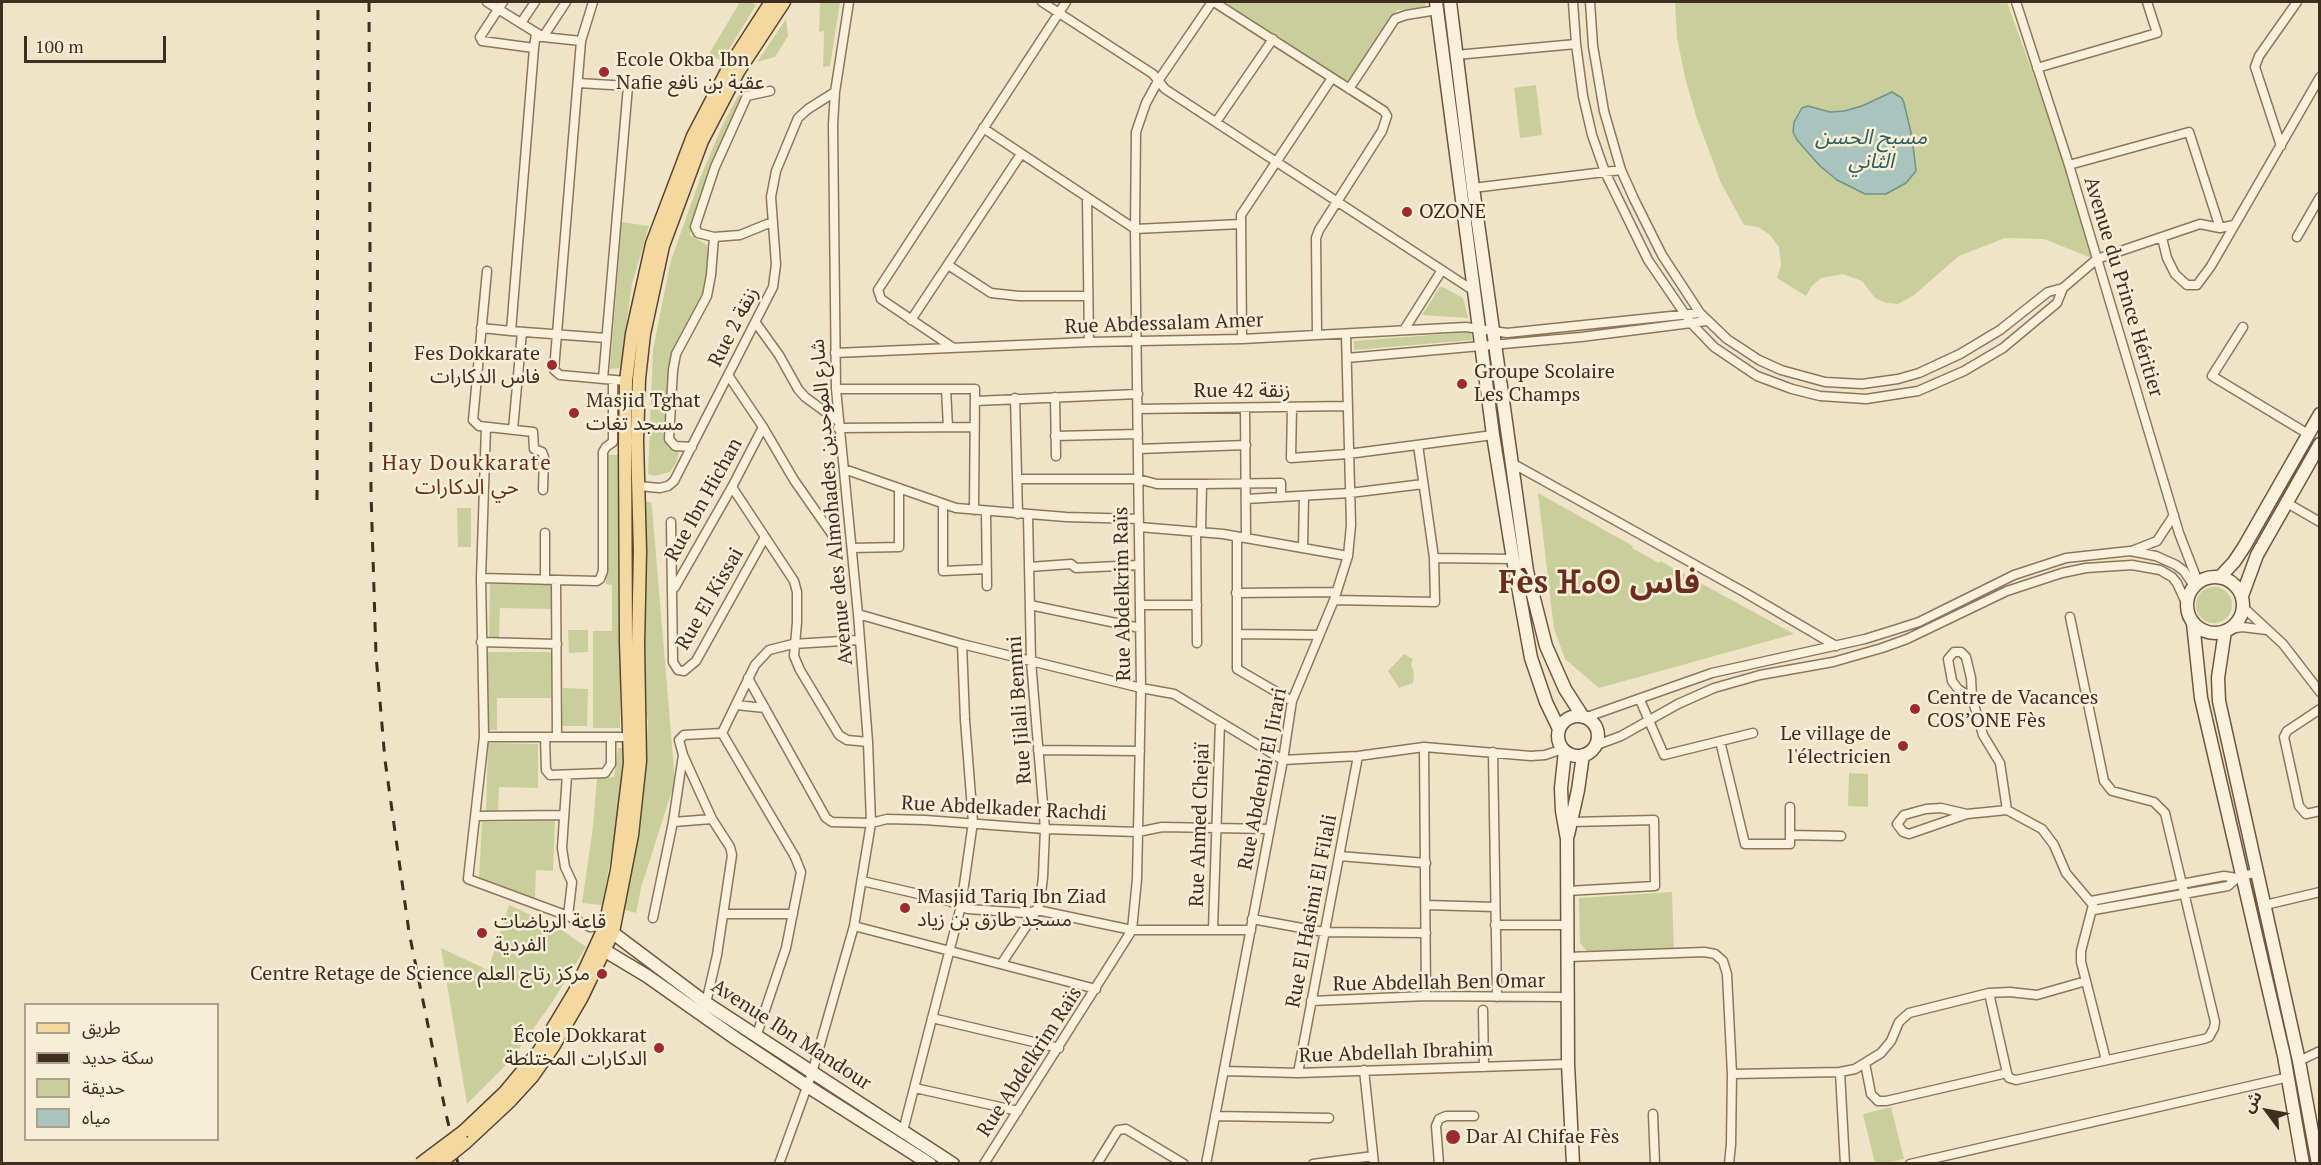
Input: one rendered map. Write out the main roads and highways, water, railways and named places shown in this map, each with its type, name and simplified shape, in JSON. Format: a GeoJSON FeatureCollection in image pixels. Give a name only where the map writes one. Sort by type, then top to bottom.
{"type":"FeatureCollection","features":[{"type":"Feature","properties":{"kind":"main road"},"geometry":{"type":"LineString","coordinates":[[609,929],[627,803],[630,737],[626,642],[626,381],[632,334],[652,244],[679,170],[710,99],[771,2]]}},
{"type":"Feature","properties":{"kind":"main road"},"geometry":{"type":"LineString","coordinates":[[439,1164],[465,1137],[510,1101],[532,1077],[553,1047],[582,997],[609,929],[632,835],[639,778],[641,737],[638,645],[640,551],[637,421],[644,334],[663,246],[689,174],[720,104],[784,2]]}},
{"type":"Feature","properties":{"kind":"main road"},"geometry":{"type":"LineString","coordinates":[[420,1164],[465,1137]]}},
{"type":"Feature","properties":{"kind":"water","name":"مسبح الحسن الثاني"},"geometry":{"type":"Polygon","coordinates":[[[1892,92],[1902,98],[1904,103],[1912,137],[1916,171],[1906,183],[1886,194],[1865,194],[1837,180],[1820,166],[1797,140],[1793,132],[1794,122],[1802,108],[1808,106],[1830,112],[1844,111],[1862,106],[1892,92]]]}},
{"type":"Feature","properties":{"kind":"railway"},"geometry":{"type":"LineString","coordinates":[[317,500],[318,2]]}},
{"type":"Feature","properties":{"kind":"railway"},"geometry":{"type":"LineString","coordinates":[[369,2],[371,493],[376,655],[385,760],[409,932],[458,1164]]}},
{"type":"Feature","properties":{"kind":"place","name":"Ecole Okba Ibn Nafie عقبة بن نافع"},"geometry":{"type":"Point","coordinates":[604,72]}},
{"type":"Feature","properties":{"kind":"place","name":"OZONE"},"geometry":{"type":"Point","coordinates":[1407,212]}},
{"type":"Feature","properties":{"kind":"place","name":"Fes Dokkarate فاس الدكارات"},"geometry":{"type":"Point","coordinates":[552,365]}},
{"type":"Feature","properties":{"kind":"place","name":"Groupe Scolaire Les Champs"},"geometry":{"type":"Point","coordinates":[1462,384]}},
{"type":"Feature","properties":{"kind":"place","name":"Masjid Tghat مسجد تغات"},"geometry":{"type":"Point","coordinates":[574,413]}},
{"type":"Feature","properties":{"kind":"place","name":"Centre de Vacances COS’ONE Fès"},"geometry":{"type":"Point","coordinates":[1915,709]}},
{"type":"Feature","properties":{"kind":"place","name":"Le village de l'électricien"},"geometry":{"type":"Point","coordinates":[1903,746]}},
{"type":"Feature","properties":{"kind":"place","name":"Masjid Tariq Ibn Ziad مسجد طارق بن زياد"},"geometry":{"type":"Point","coordinates":[905,908]}},
{"type":"Feature","properties":{"kind":"place","name":"قاعة الرياضات الفردية"},"geometry":{"type":"Point","coordinates":[482,933]}},
{"type":"Feature","properties":{"kind":"place","name":"Centre Retage de Science مركز رتاج العلم"},"geometry":{"type":"Point","coordinates":[602,974]}},
{"type":"Feature","properties":{"kind":"place","name":"École Dokkarat الدكارات المختلطة"},"geometry":{"type":"Point","coordinates":[659,1048]}},
{"type":"Feature","properties":{"kind":"place","name":"Dar Al Chifae Fès"},"geometry":{"type":"Point","coordinates":[1453,1137]}},
{"type":"Feature","properties":{"kind":"district","name":"Hay Doukkarate حي الدكارات"},"geometry":{"type":"Point","coordinates":[467,476]}},
{"type":"Feature","properties":{"kind":"district","name":"Fès ⴼⴰⵙ فاس"},"geometry":{"type":"Point","coordinates":[1599,584]}}]}
